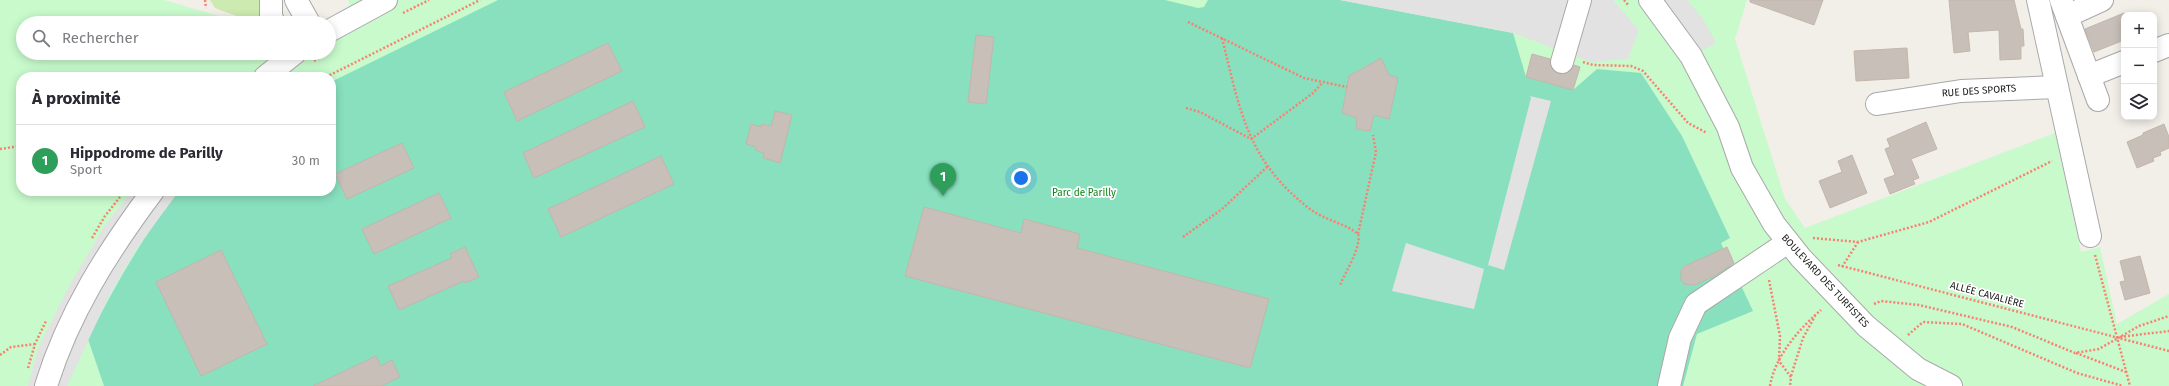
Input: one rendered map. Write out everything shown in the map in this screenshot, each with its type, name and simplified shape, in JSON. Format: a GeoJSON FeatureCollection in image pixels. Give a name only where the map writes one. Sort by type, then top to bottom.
{"type":"FeatureCollection","features":[{"type":"Feature","properties":{"kind":"street"},"geometry":{"type":"LineString","coordinates":[[271,0],[270,11],[272,16]]}},
{"type":"Feature","properties":{"kind":"street"},"geometry":{"type":"LineString","coordinates":[[296,0],[305,16]]}},
{"type":"Feature","properties":{"kind":"street"},"geometry":{"type":"LineString","coordinates":[[336,27],[386,0]]}},
{"type":"Feature","properties":{"kind":"street"},"geometry":{"type":"LineString","coordinates":[[1562,60],[1580,0]]}},
{"type":"Feature","properties":{"kind":"street","name":"BOULEVARD DES TURFISTES"},"geometry":{"type":"LineString","coordinates":[[1650,0],[1691,56],[1728,127],[1742,168],[1774,224],[1790,244],[1866,326],[1918,369],[1951,386]]}},
{"type":"Feature","properties":{"kind":"street"},"geometry":{"type":"LineString","coordinates":[[2038,0],[2070,151],[2090,236]]}},
{"type":"Feature","properties":{"kind":"street"},"geometry":{"type":"LineString","coordinates":[[2098,100],[2064,8],[2102,0]]}},
{"type":"Feature","properties":{"kind":"street"},"geometry":{"type":"LineString","coordinates":[[2157,50],[2169,45]]}},
{"type":"Feature","properties":{"kind":"street"},"geometry":{"type":"LineString","coordinates":[[271,72],[285,60]]}},
{"type":"Feature","properties":{"kind":"street"},"geometry":{"type":"LineString","coordinates":[[2089,76],[2121,63]]}},
{"type":"Feature","properties":{"kind":"street","name":"RUE DES SPORTS"},"geometry":{"type":"LineString","coordinates":[[1877,104],[1961,91],[2056,87]]}},
{"type":"Feature","properties":{"kind":"street"},"geometry":{"type":"LineString","coordinates":[[46,386],[56,353],[75,313],[96,275],[149,196]]}},
{"type":"Feature","properties":{"kind":"street"},"geometry":{"type":"LineString","coordinates":[[1669,386],[1680,338],[1696,304],[1764,258],[1790,244]]}},
{"type":"Feature","properties":{"kind":"path"},"geometry":{"type":"LineString","coordinates":[[205,0],[206,8]]}},
{"type":"Feature","properties":{"kind":"path"},"geometry":{"type":"LineString","coordinates":[[336,72],[480,0]]}},
{"type":"Feature","properties":{"kind":"path"},"geometry":{"type":"LineString","coordinates":[[1188,22],[1304,78],[1322,83],[1347,87]]}},
{"type":"Feature","properties":{"kind":"path"},"geometry":{"type":"LineString","coordinates":[[1222,38],[1241,114],[1251,139],[1268,166],[1297,199],[1317,214],[1358,234]]}},
{"type":"Feature","properties":{"kind":"path"},"geometry":{"type":"LineString","coordinates":[[1562,60],[1593,65],[1631,66],[1643,71],[1688,123],[1714,137]]}},
{"type":"Feature","properties":{"kind":"path"},"geometry":{"type":"LineString","coordinates":[[1251,139],[1313,93],[1322,83]]}},
{"type":"Feature","properties":{"kind":"path"},"geometry":{"type":"LineString","coordinates":[[1186,108],[1200,112],[1251,139]]}},
{"type":"Feature","properties":{"kind":"path"},"geometry":{"type":"LineString","coordinates":[[1340,285],[1358,247],[1360,238],[1358,234],[1376,152],[1373,135]]}},
{"type":"Feature","properties":{"kind":"path"},"geometry":{"type":"LineString","coordinates":[[0,149],[16,147]]}},
{"type":"Feature","properties":{"kind":"path"},"geometry":{"type":"LineString","coordinates":[[1790,244],[1802,237],[1858,242],[1929,222],[2070,151]]}},
{"type":"Feature","properties":{"kind":"path"},"geometry":{"type":"LineString","coordinates":[[1183,237],[1222,209],[1268,166]]}},
{"type":"Feature","properties":{"kind":"path"},"geometry":{"type":"LineString","coordinates":[[2090,236],[2111,320],[2130,386]]}},
{"type":"Feature","properties":{"kind":"path"},"geometry":{"type":"LineString","coordinates":[[1770,386],[1779,361],[1804,324],[1838,295],[1842,266],[1858,242]]}},
{"type":"Feature","properties":{"kind":"path"},"geometry":{"type":"LineString","coordinates":[[1764,258],[1780,336],[1779,361],[1791,377]]}},
{"type":"Feature","properties":{"kind":"path","name":"ALLÉE CAVALIÈRE"},"geometry":{"type":"LineString","coordinates":[[1836,265],[2169,351]]}},
{"type":"Feature","properties":{"kind":"path"},"geometry":{"type":"LineString","coordinates":[[1853,312],[1881,301],[1920,305],[2012,327],[2126,372]]}},
{"type":"Feature","properties":{"kind":"path"},"geometry":{"type":"LineString","coordinates":[[1790,386],[1791,377],[1803,338],[1816,314]]}},
{"type":"Feature","properties":{"kind":"path"},"geometry":{"type":"LineString","coordinates":[[2076,353],[2099,349],[2139,326],[2169,316]]}},
{"type":"Feature","properties":{"kind":"path"},"geometry":{"type":"LineString","coordinates":[[1892,348],[1923,322],[1962,324],[2077,373],[2123,386]]}},
{"type":"Feature","properties":{"kind":"path"},"geometry":{"type":"LineString","coordinates":[[2117,338],[2169,331]]}},
{"type":"Feature","properties":{"kind":"path"},"geometry":{"type":"LineString","coordinates":[[0,355],[10,347],[35,344],[27,372]]}},
{"type":"Feature","properties":{"kind":"green space","name":"Parc de Parilly"},"geometry":{"type":"Polygon","coordinates":[[[0,0],[164,0],[219,16],[16,16],[16,60],[336,60],[336,16],[334,16],[350,5],[348,0],[1747,0],[1735,39],[1785,199],[1805,228],[2055,133],[2081,252],[2100,247],[2117,324],[2169,294],[2169,386],[0,386],[0,0]]]}},
{"type":"Feature","properties":{"kind":"green space"},"geometry":{"type":"Polygon","coordinates":[[[210,0],[267,0],[268,16],[237,16],[215,8],[210,0]]]}},
{"type":"Feature","properties":{"kind":"green space","name":"Parc de Parilly"},"geometry":{"type":"Polygon","coordinates":[[[498,0],[1165,0],[1198,8],[1204,7],[1208,0],[1340,0],[1513,33],[1526,77],[1573,90],[1597,69],[1641,73],[1682,136],[1730,238],[1721,243],[1753,311],[1697,334],[1683,386],[104,386],[88,339],[129,263],[153,226],[175,196],[336,196],[336,80],[498,0]]]}},
{"type":"Feature","properties":{"kind":"shaded area"},"geometry":{"type":"Polygon","coordinates":[[[1340,0],[1613,0],[1639,30],[1628,59],[1591,62],[1513,33],[1340,0]]]}},
{"type":"Feature","properties":{"kind":"shaded area"},"geometry":{"type":"Polygon","coordinates":[[[1650,0],[1687,0],[1703,19],[1716,43],[1691,56],[1650,0]]]}},
{"type":"Feature","properties":{"kind":"shaded area"},"geometry":{"type":"Polygon","coordinates":[[[1530,96],[1551,101],[1504,270],[1488,265],[1531,98],[1530,96]]]}},
{"type":"Feature","properties":{"kind":"shaded area"},"geometry":{"type":"Polygon","coordinates":[[[128,196],[175,196],[137,248],[108,298],[67,386],[28,386],[39,346],[70,284],[106,224],[128,196]]]}},
{"type":"Feature","properties":{"kind":"shaded area"},"geometry":{"type":"Polygon","coordinates":[[[1406,243],[1484,269],[1474,309],[1392,291],[1406,243]]]}},
{"type":"Feature","properties":{"kind":"building"},"geometry":{"type":"Polygon","coordinates":[[[1750,0],[1823,0],[1814,25],[1750,2],[1750,0]]]}},
{"type":"Feature","properties":{"kind":"building"},"geometry":{"type":"Polygon","coordinates":[[[1949,0],[2014,0],[2021,29],[2023,29],[2024,46],[2021,46],[2021,59],[2000,60],[1999,30],[1968,32],[1970,51],[1954,53],[1949,0]]]}},
{"type":"Feature","properties":{"kind":"building"},"geometry":{"type":"Polygon","coordinates":[[[2121,14],[2121,41],[2094,52],[2085,29],[2121,14]]]}},
{"type":"Feature","properties":{"kind":"building"},"geometry":{"type":"Polygon","coordinates":[[[976,35],[994,37],[986,104],[968,102],[976,35]]]}},
{"type":"Feature","properties":{"kind":"building"},"geometry":{"type":"Polygon","coordinates":[[[608,43],[622,71],[517,121],[504,92],[608,43]]]}},
{"type":"Feature","properties":{"kind":"building"},"geometry":{"type":"Polygon","coordinates":[[[1907,48],[1909,78],[1856,81],[1854,51],[1907,48]]]}},
{"type":"Feature","properties":{"kind":"building"},"geometry":{"type":"Polygon","coordinates":[[[1532,54],[1550,59],[1553,70],[1559,74],[1570,71],[1574,65],[1580,67],[1573,90],[1526,77],[1532,54]]]}},
{"type":"Feature","properties":{"kind":"building"},"geometry":{"type":"Polygon","coordinates":[[[1381,58],[1389,75],[1398,78],[1389,119],[1374,115],[1370,131],[1356,129],[1357,118],[1342,113],[1349,76],[1381,58]]]}},
{"type":"Feature","properties":{"kind":"building"},"geometry":{"type":"Polygon","coordinates":[[[633,101],[645,127],[534,178],[523,153],[633,101]]]}},
{"type":"Feature","properties":{"kind":"building"},"geometry":{"type":"Polygon","coordinates":[[[775,111],[792,115],[780,163],[763,158],[764,153],[755,150],[756,147],[746,144],[751,124],[761,127],[762,124],[771,126],[775,111]]]}},
{"type":"Feature","properties":{"kind":"building"},"geometry":{"type":"Polygon","coordinates":[[[1926,122],[1937,149],[1911,159],[1919,178],[1913,180],[1915,184],[1890,194],[1884,179],[1895,175],[1885,149],[1890,147],[1887,139],[1926,122]]]}},
{"type":"Feature","properties":{"kind":"building"},"geometry":{"type":"Polygon","coordinates":[[[2164,124],[2169,137],[2169,148],[2160,152],[2161,155],[2153,158],[2154,161],[2137,168],[2127,142],[2164,124]]]}},
{"type":"Feature","properties":{"kind":"building"},"geometry":{"type":"Polygon","coordinates":[[[402,143],[414,168],[347,199],[336,174],[402,143]]]}},
{"type":"Feature","properties":{"kind":"building"},"geometry":{"type":"Polygon","coordinates":[[[1852,155],[1867,193],[1830,208],[1819,181],[1842,172],[1838,161],[1852,155]]]}},
{"type":"Feature","properties":{"kind":"building"},"geometry":{"type":"Polygon","coordinates":[[[661,156],[674,184],[561,237],[548,209],[661,156]]]}},
{"type":"Feature","properties":{"kind":"building"},"geometry":{"type":"Polygon","coordinates":[[[439,193],[451,218],[374,254],[362,229],[439,193]]]}},
{"type":"Feature","properties":{"kind":"building"},"geometry":{"type":"Polygon","coordinates":[[[924,207],[1021,233],[1024,219],[1080,234],[1077,248],[1269,299],[1250,368],[905,276],[924,207]]]}},
{"type":"Feature","properties":{"kind":"building"},"geometry":{"type":"Polygon","coordinates":[[[465,247],[479,277],[465,283],[464,281],[399,310],[388,286],[452,258],[450,254],[465,247]]]}},
{"type":"Feature","properties":{"kind":"building"},"geometry":{"type":"Polygon","coordinates":[[[1727,247],[1734,263],[1716,275],[1695,285],[1684,284],[1681,280],[1681,270],[1685,266],[1727,247]]]}},
{"type":"Feature","properties":{"kind":"building"},"geometry":{"type":"Polygon","coordinates":[[[221,250],[267,344],[201,376],[156,282],[221,250]]]}},
{"type":"Feature","properties":{"kind":"building"},"geometry":{"type":"Polygon","coordinates":[[[2140,256],[2150,293],[2125,300],[2120,282],[2125,281],[2120,261],[2140,256]]]}},
{"type":"Feature","properties":{"kind":"building"},"geometry":{"type":"Polygon","coordinates":[[[376,356],[381,366],[392,360],[400,377],[382,386],[313,386],[376,356]]]}},
{"type":"Feature","properties":{"kind":"place","name":"Hippodrome de Parilly"},"geometry":{"type":"Point","coordinates":[943,196]}}]}
